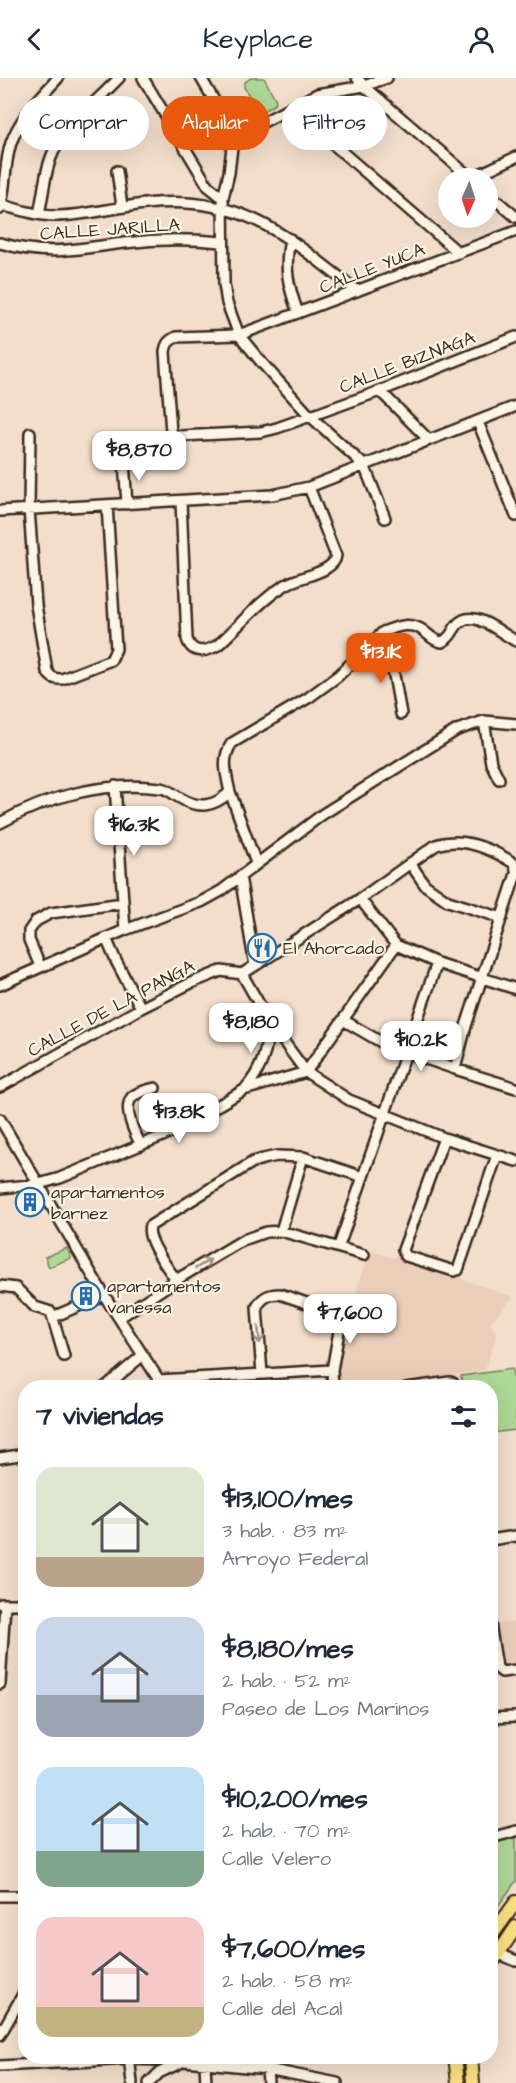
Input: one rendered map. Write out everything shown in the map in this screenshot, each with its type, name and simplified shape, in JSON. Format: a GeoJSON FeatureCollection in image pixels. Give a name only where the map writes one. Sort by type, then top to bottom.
{"type":"FeatureCollection","features":[{"type":"Feature","properties":{"kind":"main road"},"geometry":{"type":"LineString","coordinates":[[498,1927],[516,1902]]}},
{"type":"Feature","properties":{"kind":"main road"},"geometry":{"type":"LineString","coordinates":[[498,1947],[516,1927]]}},
{"type":"Feature","properties":{"kind":"main road"},"geometry":{"type":"LineString","coordinates":[[456,2064],[458,2083]]}},
{"type":"Feature","properties":{"kind":"main road"},"geometry":{"type":"LineString","coordinates":[[472,2064],[473,2083]]}},
{"type":"Feature","properties":{"kind":"street"},"geometry":{"type":"LineString","coordinates":[[45,78],[56,80]]}},
{"type":"Feature","properties":{"kind":"street"},"geometry":{"type":"LineString","coordinates":[[39,214],[50,160],[56,147],[67,132],[119,78]]}},
{"type":"Feature","properties":{"kind":"street"},"geometry":{"type":"LineString","coordinates":[[143,78],[208,186],[224,203],[290,239],[357,291]]}},
{"type":"Feature","properties":{"kind":"street"},"geometry":{"type":"LineString","coordinates":[[201,78],[212,96]]}},
{"type":"Feature","properties":{"kind":"street"},"geometry":{"type":"LineString","coordinates":[[357,78],[459,168]]}},
{"type":"Feature","properties":{"kind":"street"},"geometry":{"type":"LineString","coordinates":[[312,96],[364,86],[387,78]]}},
{"type":"Feature","properties":{"kind":"street"},"geometry":{"type":"LineString","coordinates":[[56,80],[34,103],[10,144],[1,207],[54,216],[122,206],[172,202],[224,203]]}},
{"type":"Feature","properties":{"kind":"street"},"geometry":{"type":"LineString","coordinates":[[0,142],[10,144]]}},
{"type":"Feature","properties":{"kind":"street"},"geometry":{"type":"LineString","coordinates":[[231,150],[224,203],[222,242],[224,284],[227,303],[240,335],[310,416],[364,465],[385,518]]}},
{"type":"Feature","properties":{"kind":"street"},"geometry":{"type":"LineString","coordinates":[[341,150],[459,253]]}},
{"type":"Feature","properties":{"kind":"street"},"geometry":{"type":"LineString","coordinates":[[492,168],[516,157]]}},
{"type":"Feature","properties":{"kind":"street"},"geometry":{"type":"LineString","coordinates":[[117,171],[122,206]]}},
{"type":"Feature","properties":{"kind":"street"},"geometry":{"type":"LineString","coordinates":[[498,202],[516,217]]}},
{"type":"Feature","properties":{"kind":"street","name":"CALLE YUCA"},"geometry":{"type":"LineString","coordinates":[[240,335],[516,231]]}},
{"type":"Feature","properties":{"kind":"street"},"geometry":{"type":"LineString","coordinates":[[290,239],[286,268],[288,284],[298,313]]}},
{"type":"Feature","properties":{"kind":"street","name":"CALLE JARILLA"},"geometry":{"type":"LineString","coordinates":[[0,243],[38,252],[65,252],[164,240],[222,242]]}},
{"type":"Feature","properties":{"kind":"street","name":"CALLE BIZNAGA"},"geometry":{"type":"LineString","coordinates":[[240,335],[176,337],[166,344],[171,432],[174,435],[261,432],[276,428],[380,391],[516,337]]}},
{"type":"Feature","properties":{"kind":"street"},"geometry":{"type":"LineString","coordinates":[[380,391],[429,440]]}},
{"type":"Feature","properties":{"kind":"street"},"geometry":{"type":"LineString","coordinates":[[0,511],[272,495],[309,487],[516,406]]}},
{"type":"Feature","properties":{"kind":"street"},"geometry":{"type":"LineString","coordinates":[[478,422],[516,516]]}},
{"type":"Feature","properties":{"kind":"street"},"geometry":{"type":"LineString","coordinates":[[30,433],[28,509],[36,605],[47,671],[54,680],[111,660],[114,656],[116,649],[107,505]]}},
{"type":"Feature","properties":{"kind":"street"},"geometry":{"type":"LineString","coordinates":[[124,462],[127,504]]}},
{"type":"Feature","properties":{"kind":"street"},"geometry":{"type":"LineString","coordinates":[[181,501],[187,639],[189,646],[196,650],[207,651],[218,645],[282,587],[330,567],[336,561],[309,487]]}},
{"type":"Feature","properties":{"kind":"street"},"geometry":{"type":"LineString","coordinates":[[256,863],[230,792],[225,768],[225,755],[232,743],[308,698],[338,676],[383,632],[399,626],[414,626],[442,642],[452,634],[458,624],[474,619],[482,621],[516,642]]}},
{"type":"Feature","properties":{"kind":"street"},"geometry":{"type":"LineString","coordinates":[[361,653],[387,659],[392,664],[401,714]]}},
{"type":"Feature","properties":{"kind":"street"},"geometry":{"type":"LineString","coordinates":[[484,721],[491,763],[499,779]]}},
{"type":"Feature","properties":{"kind":"street"},"geometry":{"type":"LineString","coordinates":[[0,985],[125,930],[201,902],[220,891],[323,814],[457,730],[484,721],[516,724]]}},
{"type":"Feature","properties":{"kind":"street"},"geometry":{"type":"LineString","coordinates":[[0,823],[40,804],[80,792],[115,786],[164,788],[183,800],[199,805],[219,803],[230,792]]}},
{"type":"Feature","properties":{"kind":"street"},"geometry":{"type":"LineString","coordinates":[[115,786],[125,930]]}},
{"type":"Feature","properties":{"kind":"street"},"geometry":{"type":"LineString","coordinates":[[455,1069],[516,872],[515,864],[488,850],[460,841],[447,841],[436,845],[360,898],[242,974],[270,1023],[306,1072],[349,1100],[444,1138],[516,1161]]}},
{"type":"Feature","properties":{"kind":"street"},"geometry":{"type":"LineString","coordinates":[[410,863],[425,885],[448,902],[502,918]]}},
{"type":"Feature","properties":{"kind":"street"},"geometry":{"type":"LineString","coordinates":[[240,876],[255,966]]}},
{"type":"Feature","properties":{"kind":"street"},"geometry":{"type":"LineString","coordinates":[[360,898],[396,945],[437,963],[516,989]]}},
{"type":"Feature","properties":{"kind":"street"},"geometry":{"type":"LineString","coordinates":[[40,966],[29,940],[29,931],[42,916],[123,903]]}},
{"type":"Feature","properties":{"kind":"street"},"geometry":{"type":"LineString","coordinates":[[106,938],[141,1008]]}},
{"type":"Feature","properties":{"kind":"street"},"geometry":{"type":"LineString","coordinates":[[0,1188],[39,1184],[60,1178],[177,1131],[244,1090],[306,1072],[396,945]]}},
{"type":"Feature","properties":{"kind":"street"},"geometry":{"type":"LineString","coordinates":[[339,1246],[437,963]]}},
{"type":"Feature","properties":{"kind":"street","name":"CALLE DE LA PANGA"},"geometry":{"type":"LineString","coordinates":[[0,1087],[141,1008],[208,975],[221,971],[242,974]]}},
{"type":"Feature","properties":{"kind":"street"},"geometry":{"type":"LineString","coordinates":[[344,1020],[379,1042],[406,1053],[516,1088]]}},
{"type":"Feature","properties":{"kind":"street"},"geometry":{"type":"LineString","coordinates":[[244,1090],[261,1068],[270,1023]]}},
{"type":"Feature","properties":{"kind":"street"},"geometry":{"type":"LineString","coordinates":[[141,1145],[129,1114],[130,1101],[134,1095],[155,1088]]}},
{"type":"Feature","properties":{"kind":"street"},"geometry":{"type":"LineString","coordinates":[[0,1119],[104,1295],[159,1380]]}},
{"type":"Feature","properties":{"kind":"street"},"geometry":{"type":"LineString","coordinates":[[444,1138],[403,1250],[405,1256],[454,1271],[458,1270],[497,1155]]}},
{"type":"Feature","properties":{"kind":"street"},"geometry":{"type":"LineString","coordinates":[[176,1280],[150,1238],[148,1229],[253,1162],[277,1156],[303,1157],[363,1177]]}},
{"type":"Feature","properties":{"kind":"street"},"geometry":{"type":"LineString","coordinates":[[281,1231],[303,1157]]}},
{"type":"Feature","properties":{"kind":"street"},"geometry":{"type":"LineString","coordinates":[[119,1318],[176,1280],[243,1240],[266,1233],[281,1231],[364,1255]]}},
{"type":"Feature","properties":{"kind":"street"},"geometry":{"type":"LineString","coordinates":[[0,1286],[16,1288],[35,1307],[51,1312],[64,1356]]}},
{"type":"Feature","properties":{"kind":"street"},"geometry":{"type":"LineString","coordinates":[[262,1374],[257,1307],[263,1298],[280,1294],[342,1315],[332,1370],[333,1380]]}},
{"type":"Feature","properties":{"kind":"street"},"geometry":{"type":"LineString","coordinates":[[53,1317],[104,1295]]}},
{"type":"Feature","properties":{"kind":"street"},"geometry":{"type":"LineString","coordinates":[[113,1380],[143,1355]]}},
{"type":"Feature","properties":{"kind":"street"},"geometry":{"type":"LineString","coordinates":[[194,1380],[332,1370]]}},
{"type":"Feature","properties":{"kind":"street"},"geometry":{"type":"LineString","coordinates":[[228,1376],[229,1380]]}},
{"type":"Feature","properties":{"kind":"street"},"geometry":{"type":"LineString","coordinates":[[0,1458],[18,1455]]}},
{"type":"Feature","properties":{"kind":"street"},"geometry":{"type":"LineString","coordinates":[[498,1539],[516,1536]]}},
{"type":"Feature","properties":{"kind":"street"},"geometry":{"type":"LineString","coordinates":[[0,1684],[3,1604]]}},
{"type":"Feature","properties":{"kind":"street"},"geometry":{"type":"LineString","coordinates":[[498,1669],[502,1672],[516,1670]]}},
{"type":"Feature","properties":{"kind":"street"},"geometry":{"type":"LineString","coordinates":[[498,1718],[516,1717]]}},
{"type":"Feature","properties":{"kind":"street"},"geometry":{"type":"LineString","coordinates":[[498,1836],[516,1831]]}},
{"type":"Feature","properties":{"kind":"street"},"geometry":{"type":"LineString","coordinates":[[0,1896],[18,1896]]}},
{"type":"Feature","properties":{"kind":"street"},"geometry":{"type":"LineString","coordinates":[[498,1954],[516,1961]]}},
{"type":"Feature","properties":{"kind":"street"},"geometry":{"type":"LineString","coordinates":[[0,2035],[18,2003]]}},
{"type":"Feature","properties":{"kind":"street"},"geometry":{"type":"LineString","coordinates":[[0,2066],[32,2064]]}},
{"type":"Feature","properties":{"kind":"street"},"geometry":{"type":"LineString","coordinates":[[130,2064],[132,2083]]}},
{"type":"Feature","properties":{"kind":"street"},"geometry":{"type":"LineString","coordinates":[[149,2083],[159,2073],[178,2064]]}},
{"type":"Feature","properties":{"kind":"street"},"geometry":{"type":"LineString","coordinates":[[205,2064],[206,2083]]}},
{"type":"Feature","properties":{"kind":"street"},"geometry":{"type":"LineString","coordinates":[[215,2064],[267,2069],[333,2083]]}},
{"type":"Feature","properties":{"kind":"street"},"geometry":{"type":"LineString","coordinates":[[267,2069],[268,2083]]}},
{"type":"Feature","properties":{"kind":"shaded area"},"geometry":{"type":"Polygon","coordinates":[[[370,1251],[394,1258],[395,1256],[513,1297],[490,1323],[497,1334],[485,1370],[420,1380],[338,1380],[337,1363],[346,1321],[370,1251]]]}},
{"type":"Feature","properties":{"kind":"shaded area"},"geometry":{"type":"Polygon","coordinates":[[[516,1622],[516,1664],[503,1665],[498,1624],[516,1622]]]}},
{"type":"Feature","properties":{"kind":"green space"},"geometry":{"type":"Polygon","coordinates":[[[251,78],[264,78],[276,100],[275,104],[270,107],[270,96],[249,96],[244,87],[245,82],[251,78]]]}},
{"type":"Feature","properties":{"kind":"green space"},"geometry":{"type":"Polygon","coordinates":[[[67,1248],[71,1258],[49,1267],[45,1257],[67,1248]]]}},
{"type":"Feature","properties":{"kind":"green space"},"geometry":{"type":"Polygon","coordinates":[[[512,1369],[516,1402],[516,1430],[498,1432],[498,1380],[462,1380],[461,1376],[512,1369]]]}},
{"type":"Feature","properties":{"kind":"green space"},"geometry":{"type":"Polygon","coordinates":[[[516,1835],[516,1881],[498,1906],[498,1839],[516,1835]]]}},
{"type":"Feature","properties":{"kind":"place","name":"El Ahorcado"},"geometry":{"type":"Point","coordinates":[262,948]}},
{"type":"Feature","properties":{"kind":"place","name":"apartamentos barnez"},"geometry":{"type":"Point","coordinates":[30,1202]}},
{"type":"Feature","properties":{"kind":"place","name":"apartamentos vanessa"},"geometry":{"type":"Point","coordinates":[86,1296]}}]}
